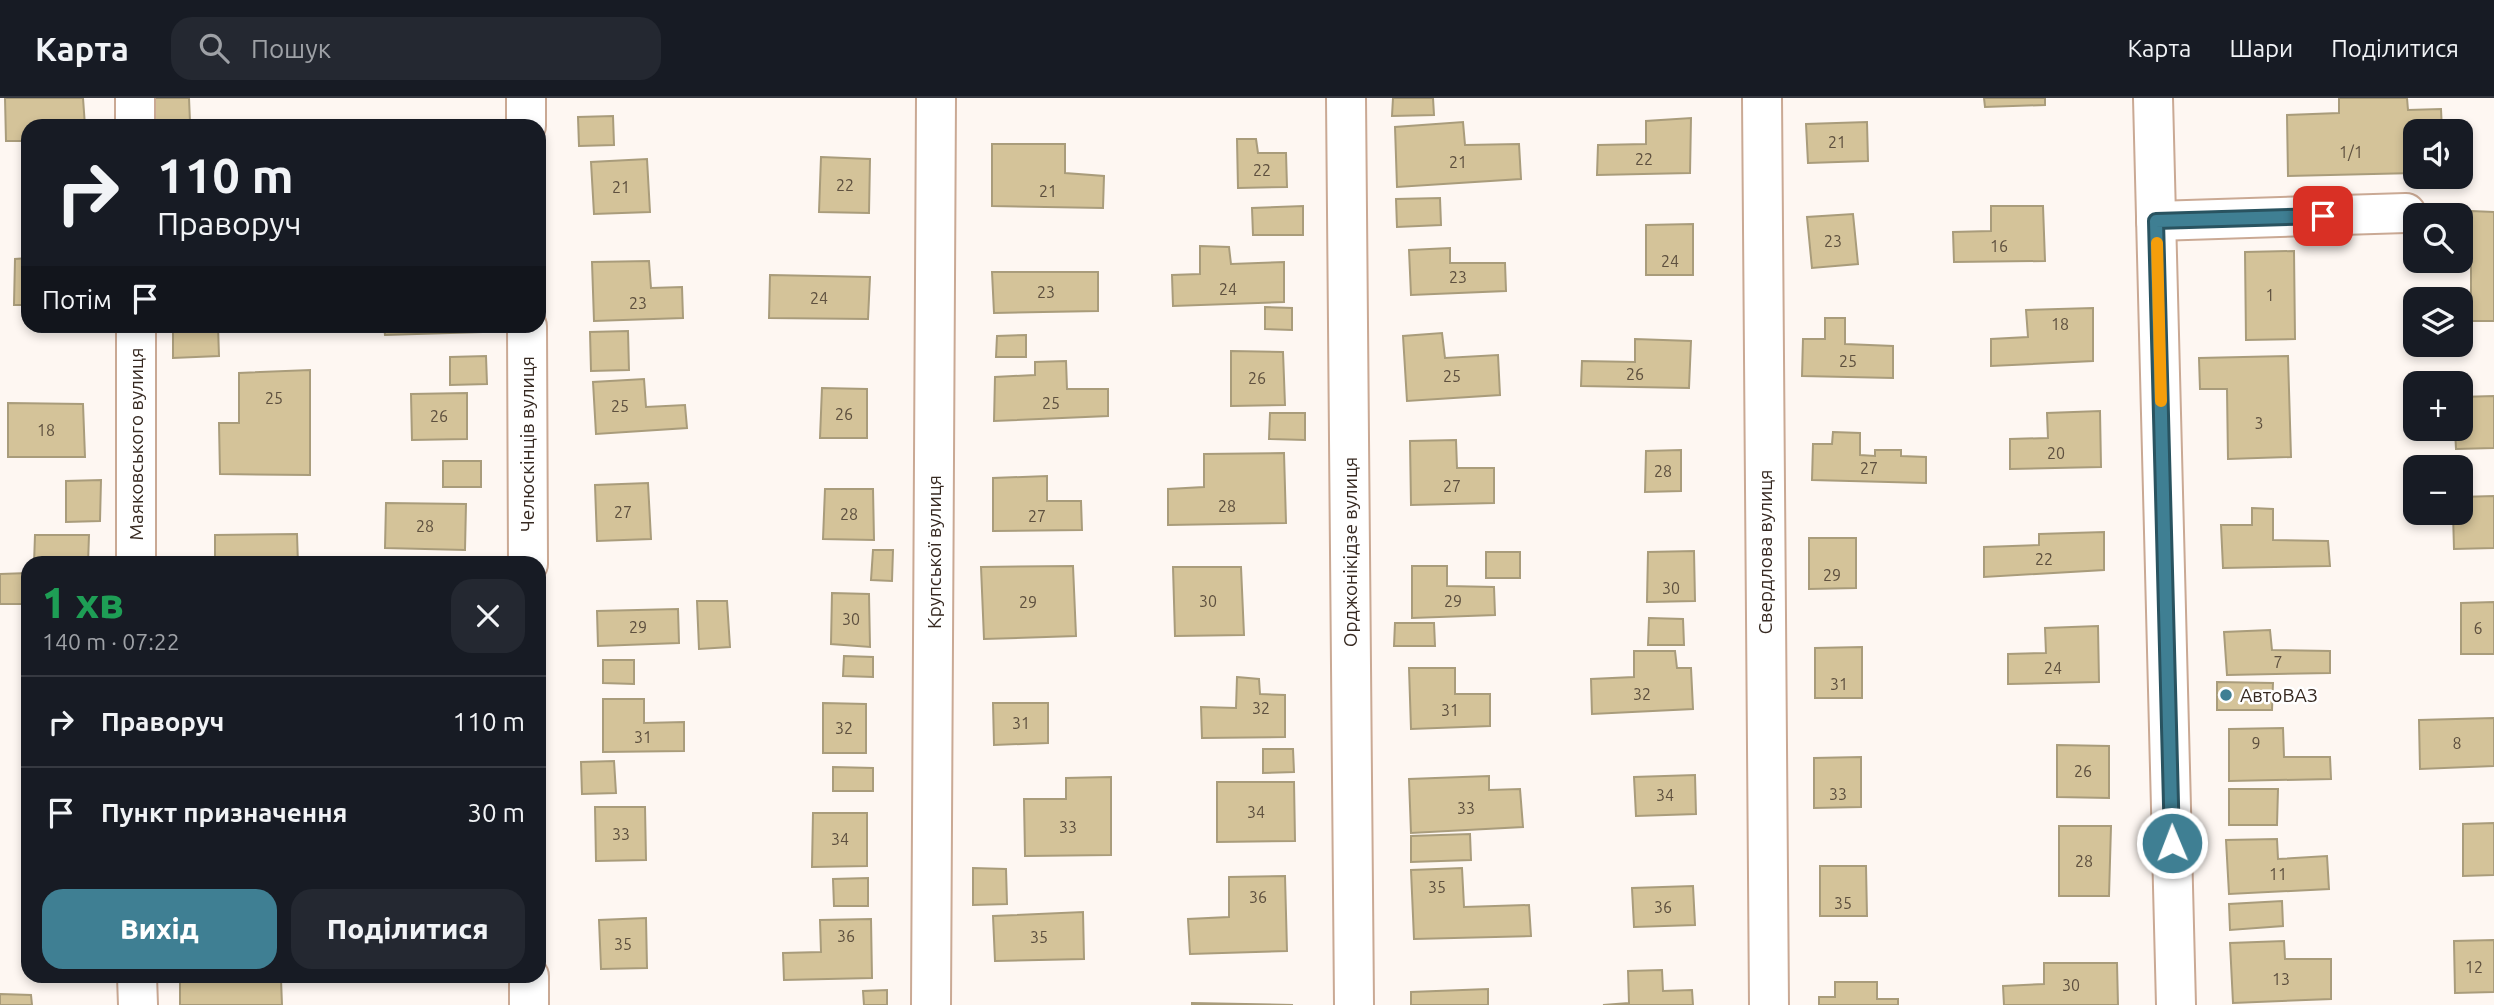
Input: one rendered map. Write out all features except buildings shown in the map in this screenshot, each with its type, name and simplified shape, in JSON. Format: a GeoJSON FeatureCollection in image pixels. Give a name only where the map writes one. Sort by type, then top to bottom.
{"type":"FeatureCollection","features":[{"type":"Feature","properties":{"kind":"street"},"geometry":{"type":"LineString","coordinates":[[135,98],[135,119]]}},
{"type":"Feature","properties":{"kind":"street"},"geometry":{"type":"LineString","coordinates":[[526,98],[526,119]]}},
{"type":"Feature","properties":{"kind":"street","name":"Крупської вулиця"},"geometry":{"type":"LineString","coordinates":[[931,1005],[936,98]]}},
{"type":"Feature","properties":{"kind":"street","name":"Орджонікідзе вулиця"},"geometry":{"type":"LineString","coordinates":[[1346,98],[1354,1005]]}},
{"type":"Feature","properties":{"kind":"street","name":"Свердлова вулиця"},"geometry":{"type":"LineString","coordinates":[[1762,98],[1769,1005]]}},
{"type":"Feature","properties":{"kind":"street"},"geometry":{"type":"LineString","coordinates":[[2153,98],[2176,1005]]}},
{"type":"Feature","properties":{"kind":"street"},"geometry":{"type":"LineString","coordinates":[[2156,221],[2403,213]]}},
{"type":"Feature","properties":{"kind":"street","name":"Маяковського вулиця"},"geometry":{"type":"LineString","coordinates":[[135,333],[136,556]]}},
{"type":"Feature","properties":{"kind":"street","name":"Челюскінців вулиця"},"geometry":{"type":"LineString","coordinates":[[527,333],[528,556]]}},
{"type":"Feature","properties":{"kind":"street"},"geometry":{"type":"LineString","coordinates":[[137,983],[138,1005]]}},
{"type":"Feature","properties":{"kind":"street"},"geometry":{"type":"LineString","coordinates":[[529,983],[529,1005]]}},
{"type":"Feature","properties":{"kind":"slow traffic"},"geometry":{"type":"LineString","coordinates":[[2157,243],[2161,401]]}},
{"type":"Feature","properties":{"kind":"place","name":"АвтоВАЗ"},"geometry":{"type":"Point","coordinates":[2226,695]}},
{"type":"Feature","properties":{"kind":"route"},"geometry":{"type":"LineString","coordinates":[[2172,843],[2156,221],[2323,216]]}}]}
